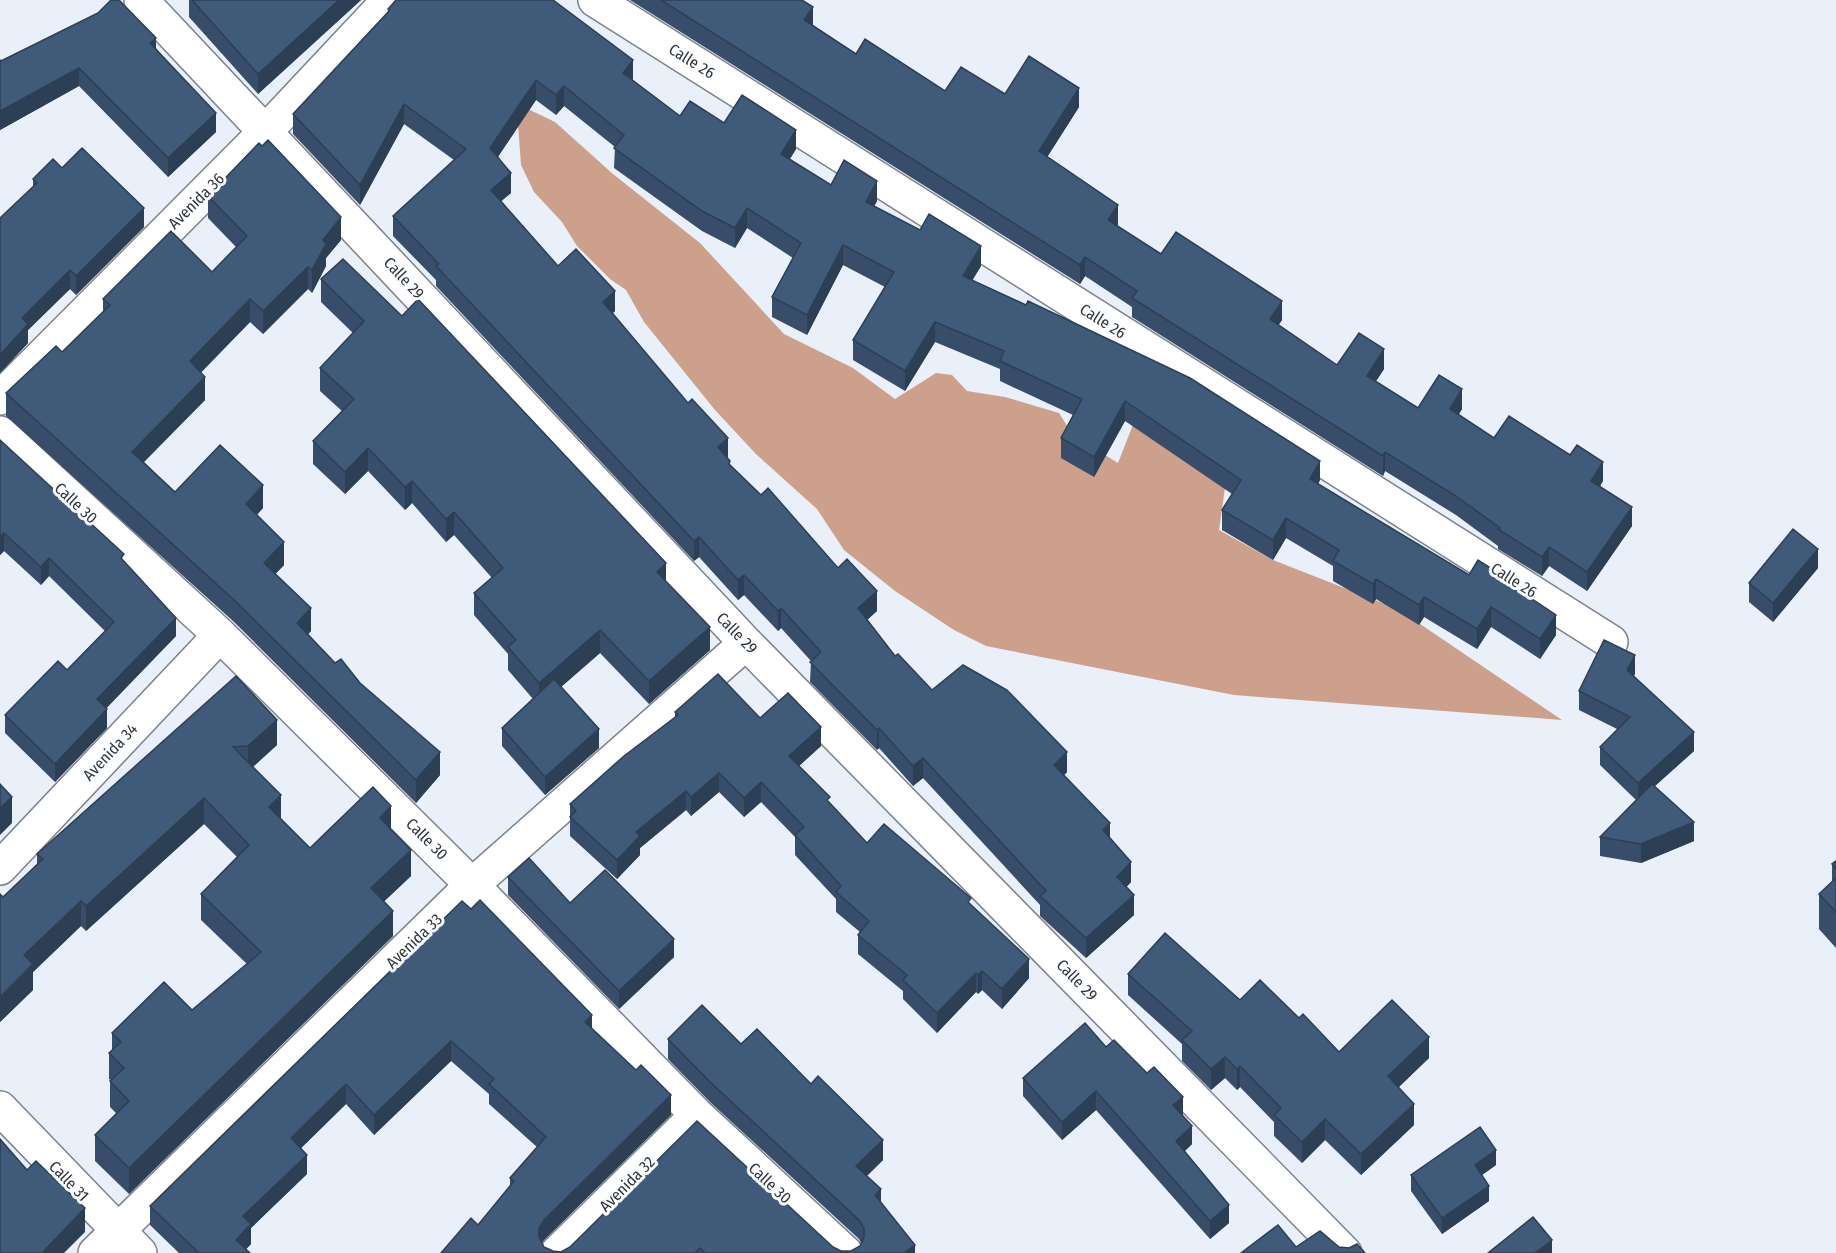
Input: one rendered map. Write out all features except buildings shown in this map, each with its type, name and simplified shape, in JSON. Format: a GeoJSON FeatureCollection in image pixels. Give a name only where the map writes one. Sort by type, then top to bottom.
{"type":"FeatureCollection","features":[{"type":"Feature","properties":{"kind":"street","name":"Calle 29"},"geometry":{"type":"LineString","coordinates":[[141,0],[746,643],[1345,1253]]}},
{"type":"Feature","properties":{"kind":"street","name":"Avenida 36"},"geometry":{"type":"LineString","coordinates":[[0,398],[266,131],[388,0]]}},
{"type":"Feature","properties":{"kind":"street","name":"Calle 26"},"geometry":{"type":"LineString","coordinates":[[595,0],[1611,642]]}},
{"type":"Feature","properties":{"kind":"street","name":"Calle 30"},"geometry":{"type":"LineString","coordinates":[[0,433],[220,635],[472,885],[697,1115],[846,1253]]}},
{"type":"Feature","properties":{"kind":"street","name":"Avenida 34"},"geometry":{"type":"LineString","coordinates":[[0,868],[220,635]]}},
{"type":"Feature","properties":{"kind":"street","name":"Avenida 33"},"geometry":{"type":"LineString","coordinates":[[118,1246],[172,1174],[472,885],[746,643]]}},
{"type":"Feature","properties":{"kind":"street","name":"Calle 31"},"geometry":{"type":"LineString","coordinates":[[0,1108],[118,1246]]}},
{"type":"Feature","properties":{"kind":"street","name":"Avenida 32"},"geometry":{"type":"LineString","coordinates":[[557,1253],[697,1115]]}},
{"type":"Feature","properties":{"kind":"shaded area"},"geometry":{"type":"Polygon","coordinates":[[[530,110],[555,122],[613,174],[700,243],[784,334],[853,368],[895,399],[936,373],[952,375],[967,391],[1005,397],[1059,413],[1073,435],[1118,463],[1136,417],[1225,488],[1219,530],[1273,560],[1398,609],[1562,720],[1234,695],[986,646],[954,630],[895,591],[844,550],[817,509],[756,454],[715,410],[644,322],[626,290],[610,279],[577,246],[562,222],[534,192],[521,165],[518,124],[520,114],[530,110]]]}}]}
